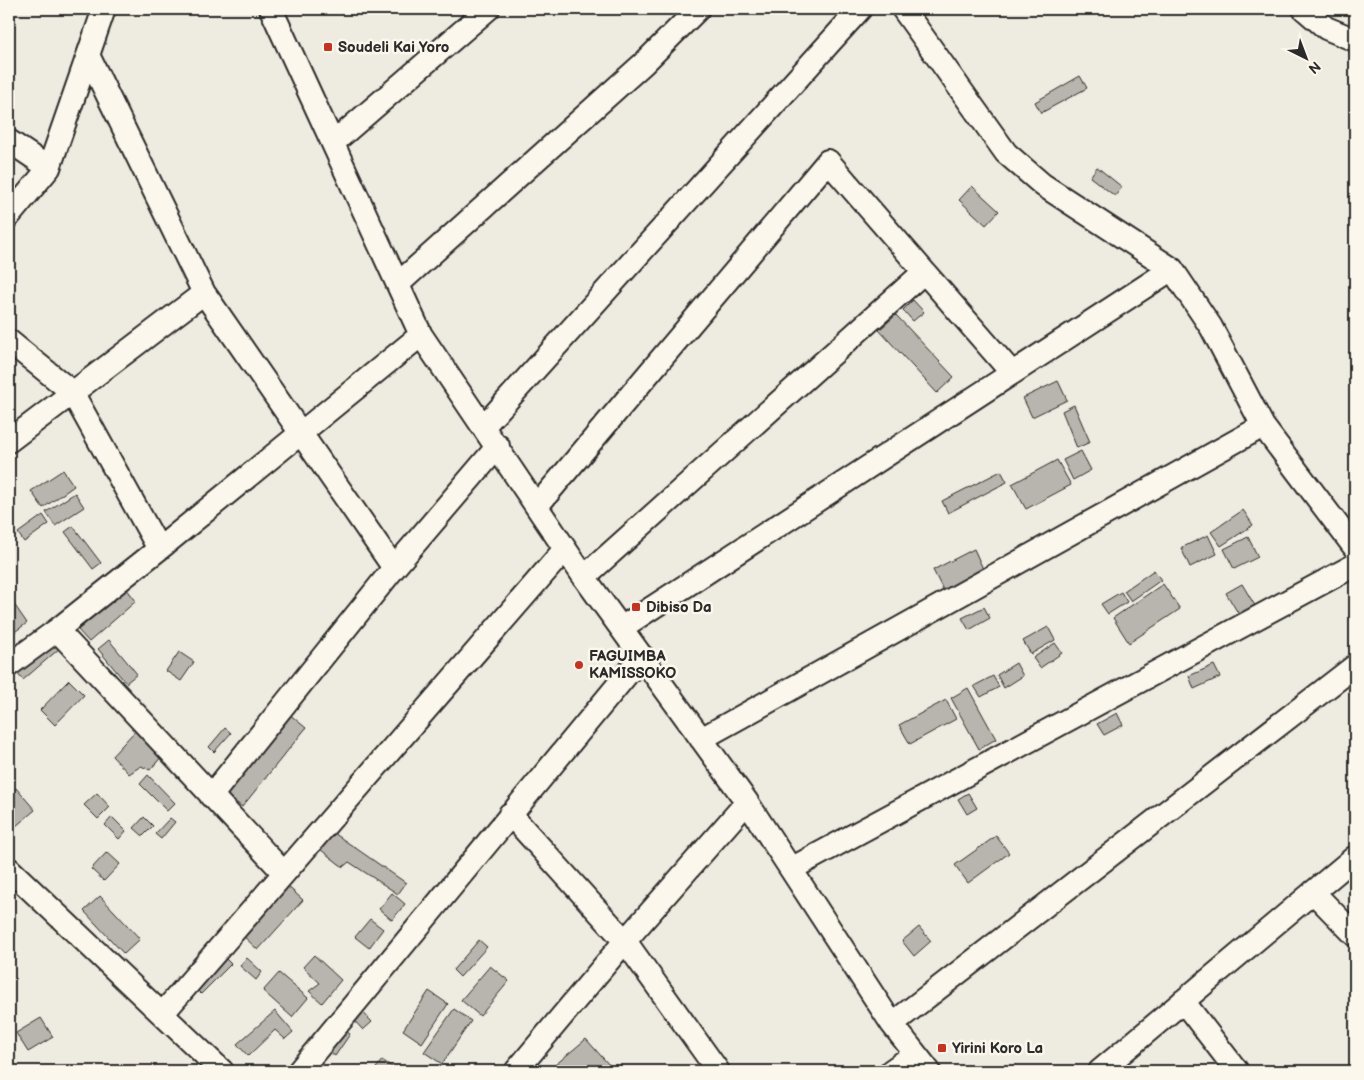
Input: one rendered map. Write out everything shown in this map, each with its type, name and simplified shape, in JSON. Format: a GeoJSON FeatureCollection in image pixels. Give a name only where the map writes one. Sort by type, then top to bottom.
{"type":"FeatureCollection","features":[{"type":"Feature","properties":{"kind":"street"},"geometry":{"type":"LineString","coordinates":[[9,216],[49,168],[89,57],[104,9]]}},
{"type":"Feature","properties":{"kind":"street"},"geometry":{"type":"LineString","coordinates":[[272,9],[421,335],[498,446],[584,577],[747,802],[892,1024],[922,1062],[891,1071]]}},
{"type":"Feature","properties":{"kind":"street"},"geometry":{"type":"LineString","coordinates":[[333,143],[488,9]]}},
{"type":"Feature","properties":{"kind":"street"},"geometry":{"type":"LineString","coordinates":[[398,284],[644,63],[698,9]]}},
{"type":"Feature","properties":{"kind":"street"},"geometry":{"type":"LineString","coordinates":[[484,426],[860,9]]}},
{"type":"Feature","properties":{"kind":"street"},"geometry":{"type":"LineString","coordinates":[[903,9],[1006,153],[1043,185],[1172,269],[1211,327],[1263,426],[1355,548]]}},
{"type":"Feature","properties":{"kind":"street"},"geometry":{"type":"LineString","coordinates":[[1304,9],[1326,28],[1355,40]]}},
{"type":"Feature","properties":{"kind":"street"},"geometry":{"type":"LineString","coordinates":[[89,57],[204,292],[394,568]]}},
{"type":"Feature","properties":{"kind":"street"},"geometry":{"type":"LineString","coordinates":[[9,141],[49,168]]}},
{"type":"Feature","properties":{"kind":"street"},"geometry":{"type":"LineString","coordinates":[[537,506],[828,161],[1012,373]]}},
{"type":"Feature","properties":{"kind":"street"},"geometry":{"type":"LineString","coordinates":[[621,628],[1172,269]]}},
{"type":"Feature","properties":{"kind":"street"},"geometry":{"type":"LineString","coordinates":[[584,577],[924,272]]}},
{"type":"Feature","properties":{"kind":"street"},"geometry":{"type":"LineString","coordinates":[[9,441],[204,292]]}},
{"type":"Feature","properties":{"kind":"street"},"geometry":{"type":"LineString","coordinates":[[9,665],[58,630],[302,434],[421,335]]}},
{"type":"Feature","properties":{"kind":"street"},"geometry":{"type":"LineString","coordinates":[[9,341],[72,392],[159,549]]}},
{"type":"Feature","properties":{"kind":"street"},"geometry":{"type":"LineString","coordinates":[[702,739],[1263,426]]}},
{"type":"Feature","properties":{"kind":"street"},"geometry":{"type":"LineString","coordinates":[[210,796],[394,568],[498,446]]}},
{"type":"Feature","properties":{"kind":"street"},"geometry":{"type":"LineString","coordinates":[[163,1013],[566,549]]}},
{"type":"Feature","properties":{"kind":"street"},"geometry":{"type":"LineString","coordinates":[[791,868],[1355,565]]}},
{"type":"Feature","properties":{"kind":"street"},"geometry":{"type":"LineString","coordinates":[[58,630],[210,796],[284,873]]}},
{"type":"Feature","properties":{"kind":"street"},"geometry":{"type":"LineString","coordinates":[[299,1071],[642,656]]}},
{"type":"Feature","properties":{"kind":"street"},"geometry":{"type":"LineString","coordinates":[[892,1024],[1355,666]]}},
{"type":"Feature","properties":{"kind":"street"},"geometry":{"type":"LineString","coordinates":[[516,1071],[625,941],[747,802]]}},
{"type":"Feature","properties":{"kind":"street"},"geometry":{"type":"LineString","coordinates":[[510,814],[625,941],[718,1071]]}},
{"type":"Feature","properties":{"kind":"street"},"geometry":{"type":"LineString","coordinates":[[1100,1071],[1355,857]]}},
{"type":"Feature","properties":{"kind":"street"},"geometry":{"type":"LineString","coordinates":[[9,869],[222,1071]]}},
{"type":"Feature","properties":{"kind":"street"},"geometry":{"type":"LineString","coordinates":[[1314,892],[1355,935]]}},
{"type":"Feature","properties":{"kind":"street"},"geometry":{"type":"LineString","coordinates":[[1183,1001],[1237,1071]]}},
{"type":"Feature","properties":{"kind":"building"},"geometry":{"type":"Polygon","coordinates":[[[1080,76],[1087,88],[1041,113],[1035,102],[1080,76]]]}},
{"type":"Feature","properties":{"kind":"building"},"geometry":{"type":"Polygon","coordinates":[[[1097,167],[1122,187],[1115,196],[1090,177],[1097,167]]]}},
{"type":"Feature","properties":{"kind":"building"},"geometry":{"type":"Polygon","coordinates":[[[972,186],[999,211],[986,225],[959,200],[972,186]]]}},
{"type":"Feature","properties":{"kind":"building"},"geometry":{"type":"Polygon","coordinates":[[[913,300],[924,312],[913,321],[903,310],[913,300]]]}},
{"type":"Feature","properties":{"kind":"building"},"geometry":{"type":"Polygon","coordinates":[[[896,315],[954,377],[937,393],[879,330],[896,315]]]}},
{"type":"Feature","properties":{"kind":"building"},"geometry":{"type":"Polygon","coordinates":[[[1058,381],[1067,400],[1032,417],[1023,398],[1058,381]]]}},
{"type":"Feature","properties":{"kind":"building"},"geometry":{"type":"Polygon","coordinates":[[[1074,405],[1090,442],[1077,448],[1062,411],[1074,405]]]}},
{"type":"Feature","properties":{"kind":"building"},"geometry":{"type":"Polygon","coordinates":[[[1081,451],[1091,470],[1073,480],[1063,460],[1081,451]]]}},
{"type":"Feature","properties":{"kind":"building"},"geometry":{"type":"Polygon","coordinates":[[[1057,460],[1071,485],[1026,509],[1012,484],[1057,460]]]}},
{"type":"Feature","properties":{"kind":"building"},"geometry":{"type":"Polygon","coordinates":[[[63,470],[74,486],[43,508],[31,491],[63,470]]]}},
{"type":"Feature","properties":{"kind":"building"},"geometry":{"type":"Polygon","coordinates":[[[1001,471],[1007,482],[948,513],[942,501],[1001,471]]]}},
{"type":"Feature","properties":{"kind":"building"},"geometry":{"type":"Polygon","coordinates":[[[75,493],[84,507],[55,526],[46,512],[75,493]]]}},
{"type":"Feature","properties":{"kind":"building"},"geometry":{"type":"Polygon","coordinates":[[[1243,510],[1253,525],[1221,546],[1211,532],[1243,510]]]}},
{"type":"Feature","properties":{"kind":"building"},"geometry":{"type":"Polygon","coordinates":[[[43,515],[49,524],[24,542],[18,533],[43,515]]]}},
{"type":"Feature","properties":{"kind":"building"},"geometry":{"type":"Polygon","coordinates":[[[73,526],[101,563],[93,569],[65,532],[73,526]]]}},
{"type":"Feature","properties":{"kind":"building"},"geometry":{"type":"Polygon","coordinates":[[[1208,535],[1217,554],[1190,567],[1181,548],[1208,535]]]}},
{"type":"Feature","properties":{"kind":"building"},"geometry":{"type":"Polygon","coordinates":[[[1248,537],[1258,557],[1234,569],[1224,549],[1248,537]]]}},
{"type":"Feature","properties":{"kind":"building"},"geometry":{"type":"Polygon","coordinates":[[[974,549],[984,571],[944,592],[933,570],[974,549]]]}},
{"type":"Feature","properties":{"kind":"building"},"geometry":{"type":"Polygon","coordinates":[[[1154,570],[1161,580],[1131,601],[1124,591],[1154,570]]]}},
{"type":"Feature","properties":{"kind":"building"},"geometry":{"type":"Polygon","coordinates":[[[1163,584],[1180,609],[1129,643],[1113,618],[1163,584]]]}},
{"type":"Feature","properties":{"kind":"building"},"geometry":{"type":"Polygon","coordinates":[[[1242,584],[1257,609],[1241,618],[1226,593],[1242,584]]]}},
{"type":"Feature","properties":{"kind":"building"},"geometry":{"type":"Polygon","coordinates":[[[126,588],[136,601],[89,642],[78,630],[126,588]]]}},
{"type":"Feature","properties":{"kind":"building"},"geometry":{"type":"Polygon","coordinates":[[[1121,592],[1127,602],[1108,614],[1101,604],[1121,592]]]}},
{"type":"Feature","properties":{"kind":"building"},"geometry":{"type":"Polygon","coordinates":[[[9,597],[27,623],[9,636],[9,597]]]}},
{"type":"Feature","properties":{"kind":"building"},"geometry":{"type":"Polygon","coordinates":[[[984,607],[990,618],[969,630],[962,618],[984,607]]]}},
{"type":"Feature","properties":{"kind":"building"},"geometry":{"type":"Polygon","coordinates":[[[1048,627],[1055,640],[1031,654],[1023,641],[1048,627]]]}},
{"type":"Feature","properties":{"kind":"building"},"geometry":{"type":"Polygon","coordinates":[[[52,638],[60,648],[23,680],[14,670],[52,638]]]}},
{"type":"Feature","properties":{"kind":"building"},"geometry":{"type":"Polygon","coordinates":[[[109,640],[137,674],[126,683],[98,649],[109,640]]]}},
{"type":"Feature","properties":{"kind":"building"},"geometry":{"type":"Polygon","coordinates":[[[1055,643],[1062,653],[1040,668],[1033,658],[1055,643]]]}},
{"type":"Feature","properties":{"kind":"building"},"geometry":{"type":"Polygon","coordinates":[[[179,652],[194,662],[181,681],[166,671],[179,652]]]}},
{"type":"Feature","properties":{"kind":"building"},"geometry":{"type":"Polygon","coordinates":[[[1016,663],[1023,676],[1004,688],[997,675],[1016,663]]]}},
{"type":"Feature","properties":{"kind":"building"},"geometry":{"type":"Polygon","coordinates":[[[1214,665],[1220,677],[1194,689],[1189,676],[1214,665]]]}},
{"type":"Feature","properties":{"kind":"building"},"geometry":{"type":"Polygon","coordinates":[[[993,676],[999,687],[981,697],[974,686],[993,676]]]}},
{"type":"Feature","properties":{"kind":"building"},"geometry":{"type":"Polygon","coordinates":[[[69,680],[84,695],[55,725],[40,710],[69,680]]]}},
{"type":"Feature","properties":{"kind":"building"},"geometry":{"type":"Polygon","coordinates":[[[968,688],[996,739],[979,749],[951,698],[968,688]]]}},
{"type":"Feature","properties":{"kind":"building"},"geometry":{"type":"Polygon","coordinates":[[[946,700],[956,719],[910,744],[899,725],[946,700]]]}},
{"type":"Feature","properties":{"kind":"building"},"geometry":{"type":"Polygon","coordinates":[[[288,713],[306,728],[242,807],[224,793],[288,713]]]}},
{"type":"Feature","properties":{"kind":"building"},"geometry":{"type":"Polygon","coordinates":[[[1117,713],[1123,725],[1104,735],[1097,724],[1117,713]]]}},
{"type":"Feature","properties":{"kind":"building"},"geometry":{"type":"Polygon","coordinates":[[[225,728],[231,733],[214,752],[209,747],[225,728]]]}},
{"type":"Feature","properties":{"kind":"building"},"geometry":{"type":"Polygon","coordinates":[[[135,731],[163,755],[150,770],[141,766],[129,774],[112,756],[135,731]]]}},
{"type":"Feature","properties":{"kind":"building"},"geometry":{"type":"Polygon","coordinates":[[[148,775],[175,803],[167,811],[140,784],[148,775]]]}},
{"type":"Feature","properties":{"kind":"building"},"geometry":{"type":"Polygon","coordinates":[[[16,788],[35,810],[9,832],[9,794],[16,788]]]}},
{"type":"Feature","properties":{"kind":"building"},"geometry":{"type":"Polygon","coordinates":[[[97,793],[110,807],[98,819],[84,805],[97,793]]]}},
{"type":"Feature","properties":{"kind":"building"},"geometry":{"type":"Polygon","coordinates":[[[968,793],[977,808],[967,814],[958,799],[968,793]]]}},
{"type":"Feature","properties":{"kind":"building"},"geometry":{"type":"Polygon","coordinates":[[[112,817],[126,831],[119,839],[105,825],[112,817]]]}},
{"type":"Feature","properties":{"kind":"building"},"geometry":{"type":"Polygon","coordinates":[[[144,817],[153,826],[143,836],[134,828],[144,817]]]}},
{"type":"Feature","properties":{"kind":"building"},"geometry":{"type":"Polygon","coordinates":[[[170,818],[175,822],[161,839],[155,834],[170,818]]]}},
{"type":"Feature","properties":{"kind":"building"},"geometry":{"type":"Polygon","coordinates":[[[331,831],[406,883],[398,894],[349,862],[343,867],[316,846],[331,831]]]}},
{"type":"Feature","properties":{"kind":"building"},"geometry":{"type":"Polygon","coordinates":[[[996,836],[1009,853],[968,883],[955,865],[996,836]]]}},
{"type":"Feature","properties":{"kind":"building"},"geometry":{"type":"Polygon","coordinates":[[[107,852],[120,864],[104,881],[91,869],[107,852]]]}},
{"type":"Feature","properties":{"kind":"building"},"geometry":{"type":"Polygon","coordinates":[[[284,883],[303,900],[258,950],[239,932],[284,883]]]}},
{"type":"Feature","properties":{"kind":"building"},"geometry":{"type":"Polygon","coordinates":[[[392,893],[405,904],[392,920],[379,909],[392,893]]]}},
{"type":"Feature","properties":{"kind":"building"},"geometry":{"type":"Polygon","coordinates":[[[100,896],[140,939],[124,954],[84,911],[100,896]]]}},
{"type":"Feature","properties":{"kind":"building"},"geometry":{"type":"Polygon","coordinates":[[[370,919],[383,929],[369,948],[355,937],[370,919]]]}},
{"type":"Feature","properties":{"kind":"building"},"geometry":{"type":"Polygon","coordinates":[[[919,927],[931,941],[914,956],[902,941],[919,927]]]}},
{"type":"Feature","properties":{"kind":"building"},"geometry":{"type":"Polygon","coordinates":[[[479,940],[487,947],[460,977],[453,970],[479,940]]]}},
{"type":"Feature","properties":{"kind":"building"},"geometry":{"type":"Polygon","coordinates":[[[314,955],[341,980],[322,1003],[309,991],[320,983],[303,967],[314,955]]]}},
{"type":"Feature","properties":{"kind":"building"},"geometry":{"type":"Polygon","coordinates":[[[223,956],[231,964],[201,994],[194,987],[223,956]]]}},
{"type":"Feature","properties":{"kind":"building"},"geometry":{"type":"Polygon","coordinates":[[[247,958],[262,972],[256,980],[240,966],[247,958]]]}},
{"type":"Feature","properties":{"kind":"building"},"geometry":{"type":"Polygon","coordinates":[[[490,966],[509,981],[480,1016],[461,1000],[490,966]]]}},
{"type":"Feature","properties":{"kind":"building"},"geometry":{"type":"Polygon","coordinates":[[[279,973],[308,998],[292,1017],[263,991],[279,973]]]}},
{"type":"Feature","properties":{"kind":"building"},"geometry":{"type":"Polygon","coordinates":[[[429,991],[448,1004],[422,1043],[403,1030],[429,991]]]}},
{"type":"Feature","properties":{"kind":"building"},"geometry":{"type":"Polygon","coordinates":[[[359,1008],[372,1022],[363,1030],[350,1016],[359,1008]]]}},
{"type":"Feature","properties":{"kind":"building"},"geometry":{"type":"Polygon","coordinates":[[[454,1009],[471,1021],[442,1064],[424,1052],[454,1009]]]}},
{"type":"Feature","properties":{"kind":"building"},"geometry":{"type":"Polygon","coordinates":[[[275,1011],[293,1032],[285,1039],[275,1030],[248,1056],[237,1044],[275,1011]]]}},
{"type":"Feature","properties":{"kind":"building"},"geometry":{"type":"Polygon","coordinates":[[[41,1018],[53,1037],[28,1052],[16,1033],[41,1018]]]}},
{"type":"Feature","properties":{"kind":"building"},"geometry":{"type":"Polygon","coordinates":[[[341,1028],[350,1034],[335,1056],[326,1049],[341,1028]]]}},
{"type":"Feature","properties":{"kind":"building"},"geometry":{"type":"Polygon","coordinates":[[[586,1039],[610,1066],[604,1071],[548,1071],[586,1039]]]}},
{"type":"Feature","properties":{"kind":"building"},"geometry":{"type":"Polygon","coordinates":[[[382,1060],[398,1071],[374,1071],[382,1060]]]}},
{"type":"Feature","properties":{"kind":"place","name":"Soudeli Kai Yoro"},"geometry":{"type":"Point","coordinates":[328,47]}},
{"type":"Feature","properties":{"kind":"place","name":"Dibiso Da"},"geometry":{"type":"Point","coordinates":[636,607]}},
{"type":"Feature","properties":{"kind":"place","name":"FAGUIMBA KAMISSOKO"},"geometry":{"type":"Point","coordinates":[579,665]}},
{"type":"Feature","properties":{"kind":"place","name":"Yirini Koro La"},"geometry":{"type":"Point","coordinates":[942,1048]}}]}
